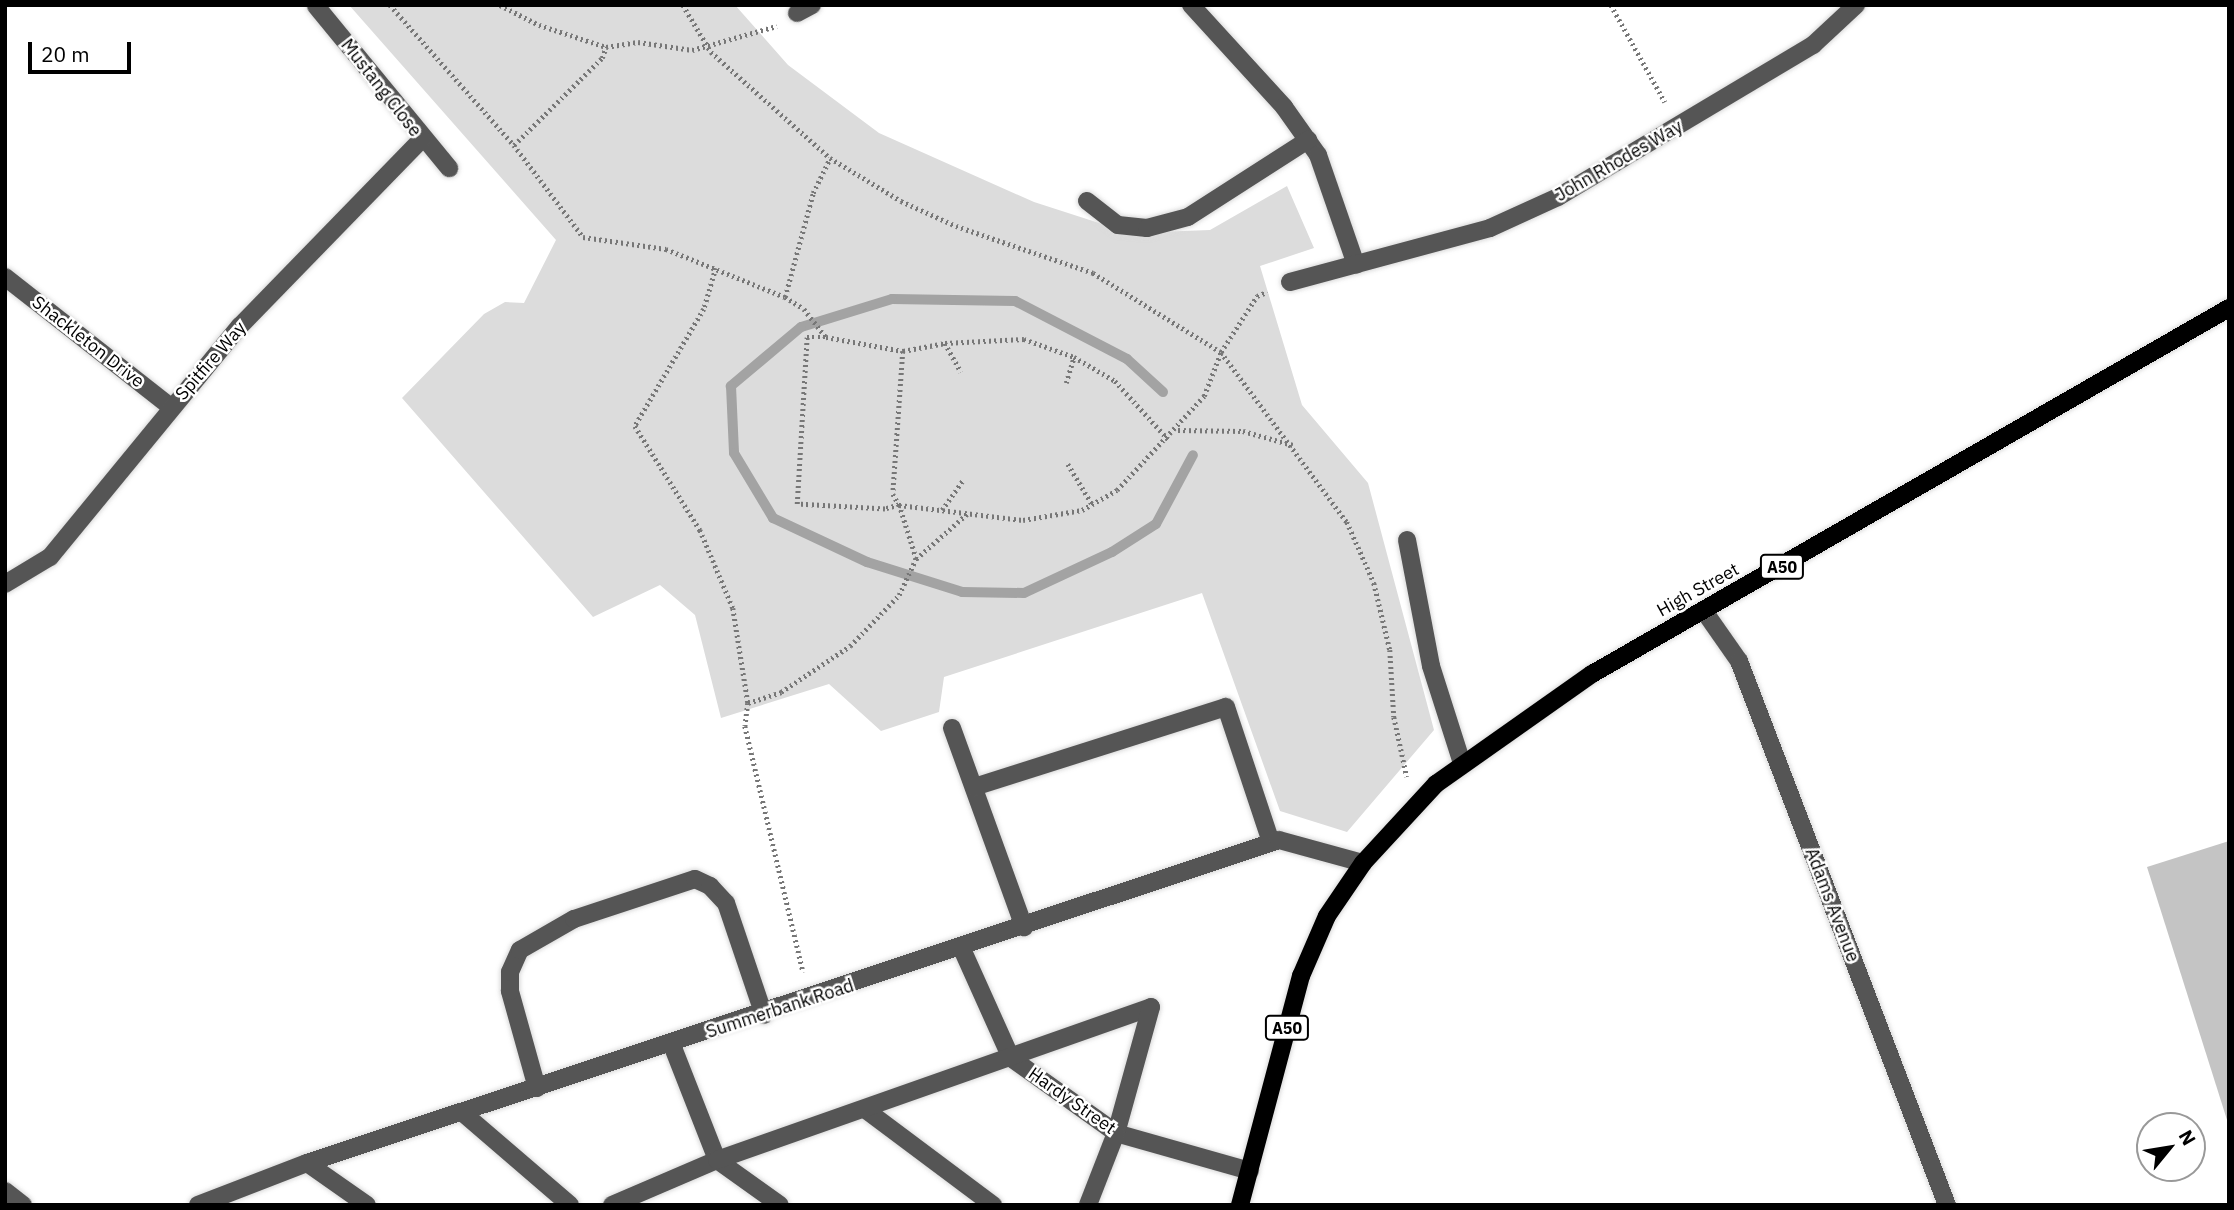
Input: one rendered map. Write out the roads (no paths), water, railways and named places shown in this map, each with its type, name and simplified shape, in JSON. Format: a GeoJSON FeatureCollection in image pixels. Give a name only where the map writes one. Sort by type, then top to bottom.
{"type":"FeatureCollection","features":[{"type":"Feature","properties":{"kind":"main road","name":"High Street"},"geometry":{"type":"LineString","coordinates":[[1363,863],[1413,808],[1462,764],[1592,674],[2229,308]]}},
{"type":"Feature","properties":{"kind":"main road","name":"A50"},"geometry":{"type":"LineString","coordinates":[[1240,1205],[1300,976],[1327,916],[1363,863]]}},
{"type":"Feature","properties":{"kind":"street"},"geometry":{"type":"LineString","coordinates":[[1191,5],[1268,88],[1318,155],[1356,264]]}},
{"type":"Feature","properties":{"kind":"street","name":"John Rhodes Way"},"geometry":{"type":"LineString","coordinates":[[1290,282],[1490,228],[1558,197],[1813,45],[1856,5]]}},
{"type":"Feature","properties":{"kind":"street","name":"Mustang Close"},"geometry":{"type":"LineString","coordinates":[[316,6],[422,139],[449,168]]}},
{"type":"Feature","properties":{"kind":"street","name":"Spitfire Way"},"geometry":{"type":"LineString","coordinates":[[5,584],[50,556],[170,407],[240,326],[422,139]]}},
{"type":"Feature","properties":{"kind":"street"},"geometry":{"type":"LineString","coordinates":[[1087,201],[1118,225],[1147,228],[1188,217],[1308,140]]}},
{"type":"Feature","properties":{"kind":"street","name":"Shackleton Drive"},"geometry":{"type":"LineString","coordinates":[[5,277],[170,407]]}},
{"type":"Feature","properties":{"kind":"street"},"geometry":{"type":"LineString","coordinates":[[1407,540],[1431,666],[1462,764]]}},
{"type":"Feature","properties":{"kind":"street","name":"Adams Avenue"},"geometry":{"type":"LineString","coordinates":[[1704,611],[1739,662],[1947,1205]]}},
{"type":"Feature","properties":{"kind":"street"},"geometry":{"type":"LineString","coordinates":[[974,787],[1226,707],[1271,842]]}},
{"type":"Feature","properties":{"kind":"street"},"geometry":{"type":"LineString","coordinates":[[952,728],[1024,928]]}},
{"type":"Feature","properties":{"kind":"street","name":"Summerbank Road"},"geometry":{"type":"LineString","coordinates":[[198,1205],[307,1163],[764,1015],[1271,842],[1303,843],[1363,863]]}},
{"type":"Feature","properties":{"kind":"street"},"geometry":{"type":"LineString","coordinates":[[537,1088],[509,991],[509,972],[520,950],[574,919],[695,879],[710,886],[726,903],[764,1015]]}},
{"type":"Feature","properties":{"kind":"street","name":"Hardy Street"},"geometry":{"type":"LineString","coordinates":[[962,949],[1011,1058],[1116,1133],[1250,1171]]}},
{"type":"Feature","properties":{"kind":"street"},"geometry":{"type":"LineString","coordinates":[[612,1205],[717,1160],[866,1110],[1151,1007],[1116,1133],[1088,1205]]}},
{"type":"Feature","properties":{"kind":"street"},"geometry":{"type":"LineString","coordinates":[[672,1045],[717,1160],[780,1205]]}},
{"type":"Feature","properties":{"kind":"street"},"geometry":{"type":"LineString","coordinates":[[866,1110],[993,1205]]}},
{"type":"Feature","properties":{"kind":"street"},"geometry":{"type":"LineString","coordinates":[[463,1113],[570,1205]]}},
{"type":"Feature","properties":{"kind":"street"},"geometry":{"type":"LineString","coordinates":[[307,1163],[367,1205]]}},
{"type":"Feature","properties":{"kind":"street"},"geometry":{"type":"LineString","coordinates":[[5,1191],[23,1205]]}},
{"type":"Feature","properties":{"kind":"waterway"},"geometry":{"type":"LineString","coordinates":[[1163,392],[1127,359],[1015,301],[892,299],[801,327],[731,386],[734,453],[773,518],[867,562],[962,592],[1024,593],[1112,552],[1156,524],[1193,455]]}}]}
